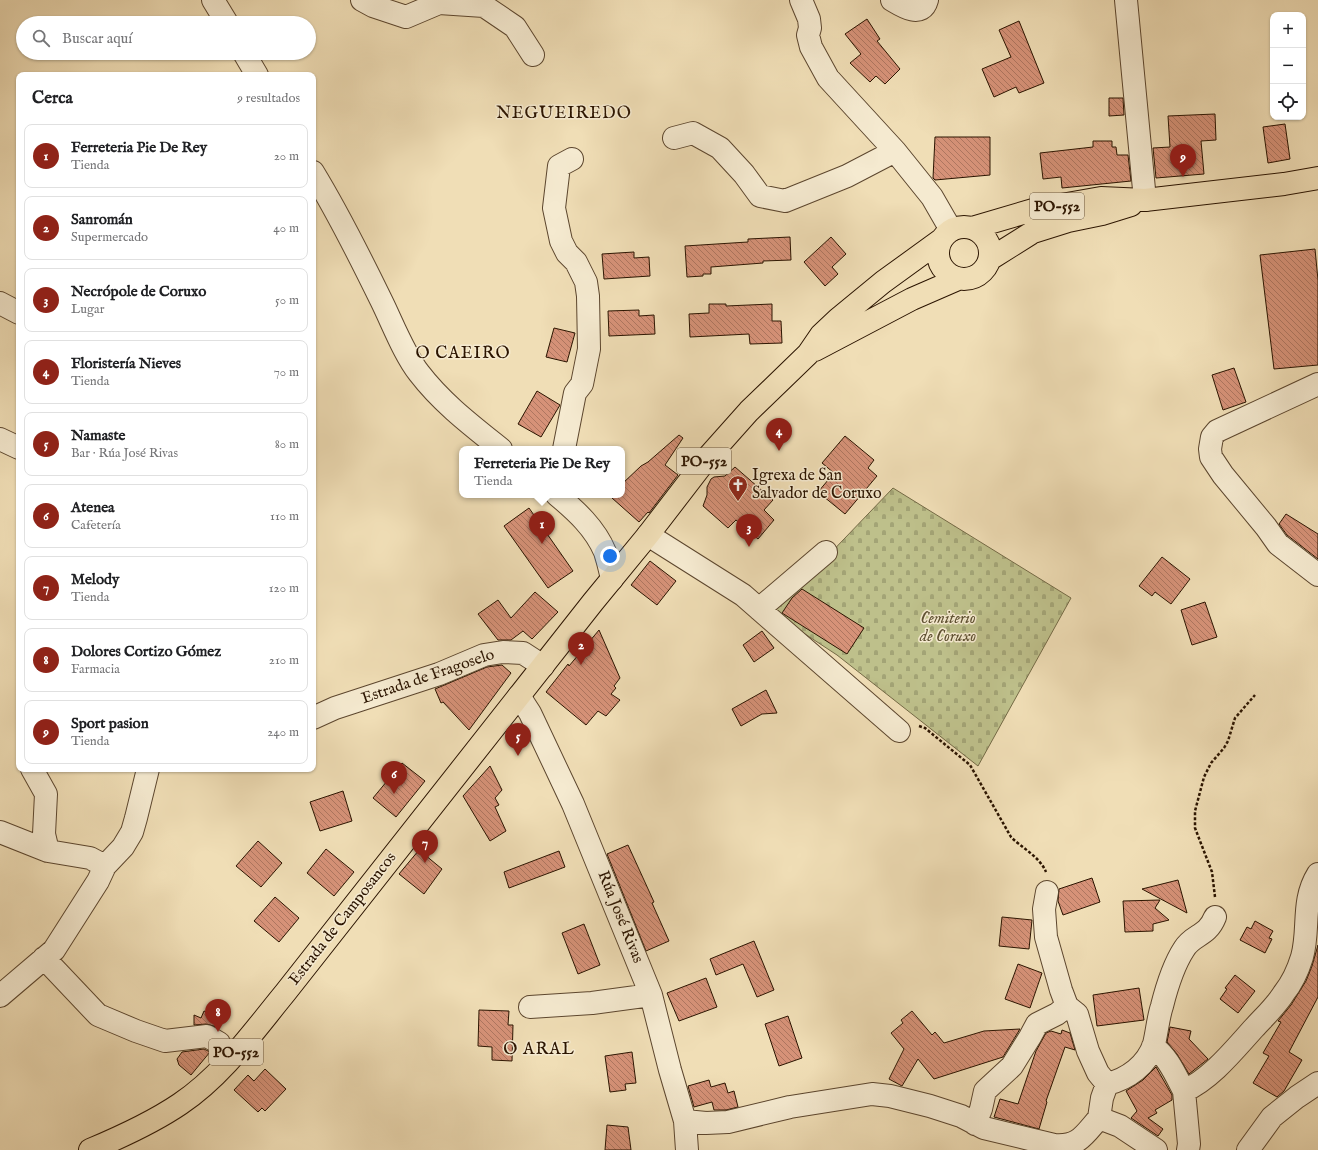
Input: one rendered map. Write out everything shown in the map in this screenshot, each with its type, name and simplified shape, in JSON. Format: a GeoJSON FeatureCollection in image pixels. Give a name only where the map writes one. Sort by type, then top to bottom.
{"type":"FeatureCollection","features":[{"type":"Feature","properties":{"kind":"main road","name":"Estrada de Camposancos"},"geometry":{"type":"LineString","coordinates":[[90,1150],[138,1129],[182,1104],[221,1068],[265,1017],[648,535],[708,457],[749,411],[808,354],[821,335],[883,282],[955,233],[1033,210],[1101,198],[1145,200],[1284,184],[1318,178]]}},
{"type":"Feature","properties":{"kind":"main road","name":"Estrada de Camposancos"},"geometry":{"type":"LineString","coordinates":[[808,354],[912,299],[958,279],[974,277],[981,273],[987,266],[990,259],[1033,232],[1068,221],[1102,214],[1145,200]]}},
{"type":"Feature","properties":{"kind":"main road"},"geometry":{"type":"LineString","coordinates":[[958,279],[946,272],[938,261],[938,247],[955,233],[979,232],[984,237],[990,251],[990,259]]}},
{"type":"Feature","properties":{"kind":"street"},"geometry":{"type":"LineString","coordinates":[[214,0],[223,16]]}},
{"type":"Feature","properties":{"kind":"street"},"geometry":{"type":"LineString","coordinates":[[362,0],[373,6],[406,17],[439,2],[484,6],[515,27],[533,55]]}},
{"type":"Feature","properties":{"kind":"street"},"geometry":{"type":"LineString","coordinates":[[801,0],[809,19],[810,28],[808,35],[812,47],[828,78],[895,151],[932,197],[955,233]]}},
{"type":"Feature","properties":{"kind":"street"},"geometry":{"type":"LineString","coordinates":[[892,0],[913,10],[921,3]]}},
{"type":"Feature","properties":{"kind":"street"},"geometry":{"type":"LineString","coordinates":[[1126,0],[1145,200]]}},
{"type":"Feature","properties":{"kind":"street"},"geometry":{"type":"LineString","coordinates":[[248,60],[255,72]]}},
{"type":"Feature","properties":{"kind":"street"},"geometry":{"type":"LineString","coordinates":[[674,138],[693,133],[720,148],[744,174],[760,196],[785,202],[847,176],[895,151]]}},
{"type":"Feature","properties":{"kind":"street"},"geometry":{"type":"LineString","coordinates":[[565,446],[575,393],[582,384],[589,350],[588,296],[586,282],[576,262],[567,253],[561,241],[554,208],[559,166],[572,159]]}},
{"type":"Feature","properties":{"kind":"street"},"geometry":{"type":"LineString","coordinates":[[316,177],[337,212],[418,371],[436,394],[497,446]]}},
{"type":"Feature","properties":{"kind":"street"},"geometry":{"type":"LineString","coordinates":[[0,303],[16,311]]}},
{"type":"Feature","properties":{"kind":"street"},"geometry":{"type":"LineString","coordinates":[[1318,384],[1217,431],[1212,437],[1210,449],[1211,457],[1223,475],[1266,527],[1278,544],[1318,575]]}},
{"type":"Feature","properties":{"kind":"street"},"geometry":{"type":"LineString","coordinates":[[0,439],[16,447]]}},
{"type":"Feature","properties":{"kind":"street"},"geometry":{"type":"LineString","coordinates":[[561,498],[576,511],[592,530],[605,552],[612,579]]}},
{"type":"Feature","properties":{"kind":"street"},"geometry":{"type":"LineString","coordinates":[[648,535],[743,595],[899,731]]}},
{"type":"Feature","properties":{"kind":"street"},"geometry":{"type":"LineString","coordinates":[[759,608],[826,552]]}},
{"type":"Feature","properties":{"kind":"street","name":"Estrada de Fragoselo"},"geometry":{"type":"LineString","coordinates":[[316,717],[335,708],[439,674],[484,655],[503,652],[523,653],[543,666]]}},
{"type":"Feature","properties":{"kind":"street","name":"Rúa José Rivas"},"geometry":{"type":"LineString","coordinates":[[519,696],[533,720],[573,804],[652,995],[670,1070],[685,1121],[687,1150]]}},
{"type":"Feature","properties":{"kind":"street"},"geometry":{"type":"LineString","coordinates":[[34,772],[46,794],[44,834],[48,851]]}},
{"type":"Feature","properties":{"kind":"street"},"geometry":{"type":"LineString","coordinates":[[0,996],[54,950],[98,881],[105,866],[123,847],[132,832],[147,772]]}},
{"type":"Feature","properties":{"kind":"street"},"geometry":{"type":"LineString","coordinates":[[0,832],[48,851],[90,858],[105,866]]}},
{"type":"Feature","properties":{"kind":"street"},"geometry":{"type":"LineString","coordinates":[[1184,1091],[1196,1085],[1228,1056],[1284,993],[1302,958],[1305,945],[1308,899],[1312,884],[1318,874]]}},
{"type":"Feature","properties":{"kind":"street"},"geometry":{"type":"LineString","coordinates":[[1047,892],[1044,909],[1046,937],[1061,990],[1067,1006],[1077,1014],[1088,1051],[1098,1073],[1107,1084]]}},
{"type":"Feature","properties":{"kind":"street"},"geometry":{"type":"LineString","coordinates":[[685,1121],[706,1123],[728,1122],[790,1107],[872,1094],[890,1096],[930,1106],[961,1116],[984,1128],[1054,1145],[1073,1144],[1082,1138],[1099,1118],[1102,1098],[1107,1084],[1128,1076],[1138,1069],[1147,1057],[1153,1046],[1169,980],[1184,949],[1191,940],[1205,933],[1212,925],[1215,917]]}},
{"type":"Feature","properties":{"kind":"street"},"geometry":{"type":"LineString","coordinates":[[44,958],[98,1015],[165,1041],[207,1036],[219,1043]]}},
{"type":"Feature","properties":{"kind":"street"},"geometry":{"type":"LineString","coordinates":[[530,1007],[652,995]]}},
{"type":"Feature","properties":{"kind":"street"},"geometry":{"type":"LineString","coordinates":[[975,1124],[985,1091],[1012,1066],[1030,1037],[1036,1024],[1056,1014],[1067,1006]]}},
{"type":"Feature","properties":{"kind":"street"},"geometry":{"type":"LineString","coordinates":[[1153,1046],[1161,1052],[1168,1061],[1184,1091],[1189,1144],[1188,1150]]}},
{"type":"Feature","properties":{"kind":"street"},"geometry":{"type":"LineString","coordinates":[[1248,1150],[1272,1117],[1297,1097],[1318,1083]]}},
{"type":"Feature","properties":{"kind":"street"},"geometry":{"type":"LineString","coordinates":[[1099,1118],[1120,1126],[1156,1150]]}},
{"type":"Feature","properties":{"kind":"path"},"geometry":{"type":"LineString","coordinates":[[1215,917],[1212,872],[1195,828],[1195,811],[1204,777],[1211,763],[1228,741],[1235,718],[1255,695]]}},
{"type":"Feature","properties":{"kind":"path"},"geometry":{"type":"LineString","coordinates":[[899,731],[915,724],[925,728],[970,765],[1011,837],[1020,847],[1036,858],[1044,868],[1048,877],[1047,892]]}},
{"type":"Feature","properties":{"kind":"green space","name":"Cemiterio de Coruxo"},"geometry":{"type":"Polygon","coordinates":[[[893,488],[1071,598],[978,766],[837,655],[773,613],[893,488]]]}},
{"type":"Feature","properties":{"kind":"building"},"geometry":{"type":"Polygon","coordinates":[[[867,19],[880,39],[877,41],[900,69],[885,84],[876,76],[870,82],[850,63],[861,54],[845,34],[867,19]]]}},
{"type":"Feature","properties":{"kind":"building"},"geometry":{"type":"Polygon","coordinates":[[[1019,21],[1044,83],[1019,93],[1016,87],[994,97],[982,69],[1011,57],[999,30],[1019,21]]]}},
{"type":"Feature","properties":{"kind":"building"},"geometry":{"type":"Polygon","coordinates":[[[1109,98],[1123,98],[1124,115],[1109,116],[1109,98]]]}},
{"type":"Feature","properties":{"kind":"building"},"geometry":{"type":"Polygon","coordinates":[[[1215,114],[1216,140],[1201,141],[1204,174],[1156,178],[1153,148],[1170,147],[1168,116],[1215,114]]]}},
{"type":"Feature","properties":{"kind":"building"},"geometry":{"type":"Polygon","coordinates":[[[1285,124],[1290,159],[1268,163],[1263,127],[1285,124]]]}},
{"type":"Feature","properties":{"kind":"building"},"geometry":{"type":"Polygon","coordinates":[[[935,137],[990,137],[990,175],[935,180],[933,178],[935,137]]]}},
{"type":"Feature","properties":{"kind":"building"},"geometry":{"type":"Polygon","coordinates":[[[1093,141],[1112,141],[1112,147],[1116,147],[1117,155],[1128,155],[1131,181],[1062,188],[1061,177],[1043,179],[1040,153],[1093,147],[1093,141]]]}},
{"type":"Feature","properties":{"kind":"building"},"geometry":{"type":"Polygon","coordinates":[[[790,237],[791,260],[763,261],[763,263],[711,267],[711,274],[687,277],[685,246],[748,242],[748,239],[790,237]]]}},
{"type":"Feature","properties":{"kind":"building"},"geometry":{"type":"Polygon","coordinates":[[[831,237],[846,254],[832,267],[838,274],[825,286],[804,262],[831,237]]]}},
{"type":"Feature","properties":{"kind":"building"},"geometry":{"type":"Polygon","coordinates":[[[1315,249],[1318,280],[1318,365],[1274,369],[1260,255],[1315,249]]]}},
{"type":"Feature","properties":{"kind":"building"},"geometry":{"type":"Polygon","coordinates":[[[634,252],[634,258],[649,257],[650,276],[604,279],[602,254],[634,252]]]}},
{"type":"Feature","properties":{"kind":"building"},"geometry":{"type":"Polygon","coordinates":[[[709,304],[726,304],[726,306],[772,304],[772,321],[781,321],[782,343],[750,344],[749,334],[690,337],[689,314],[709,313],[709,304]]]}},
{"type":"Feature","properties":{"kind":"building"},"geometry":{"type":"Polygon","coordinates":[[[639,310],[639,316],[654,315],[655,334],[609,336],[608,311],[639,310]]]}},
{"type":"Feature","properties":{"kind":"building"},"geometry":{"type":"Polygon","coordinates":[[[554,328],[575,333],[567,362],[546,357],[554,328]]]}},
{"type":"Feature","properties":{"kind":"building"},"geometry":{"type":"Polygon","coordinates":[[[1234,368],[1246,402],[1223,410],[1212,375],[1234,368]]]}},
{"type":"Feature","properties":{"kind":"building"},"geometry":{"type":"Polygon","coordinates":[[[537,391],[560,405],[541,437],[518,424],[537,391]]]}},
{"type":"Feature","properties":{"kind":"building"},"geometry":{"type":"Polygon","coordinates":[[[679,435],[683,438],[665,465],[678,475],[649,513],[648,512],[639,522],[612,498],[625,498],[625,481],[641,466],[648,462],[679,435]]]}},
{"type":"Feature","properties":{"kind":"building"},"geometry":{"type":"Polygon","coordinates":[[[845,436],[874,460],[868,468],[877,476],[845,514],[818,492],[834,473],[822,463],[845,436]]]}},
{"type":"Feature","properties":{"kind":"building","name":"Igrexa de San Salvador de Coruxo"},"geometry":{"type":"Polygon","coordinates":[[[735,467],[773,500],[764,510],[774,520],[758,539],[736,520],[728,528],[703,506],[707,495],[707,487],[711,479],[714,477],[725,476],[735,467]]]}},
{"type":"Feature","properties":{"kind":"building"},"geometry":{"type":"Polygon","coordinates":[[[529,508],[573,571],[548,588],[504,526],[529,508]]]}},
{"type":"Feature","properties":{"kind":"building"},"geometry":{"type":"Polygon","coordinates":[[[1286,514],[1318,534],[1318,559],[1287,535],[1279,524],[1286,514]]]}},
{"type":"Feature","properties":{"kind":"building"},"geometry":{"type":"Polygon","coordinates":[[[1162,557],[1190,579],[1171,604],[1155,592],[1152,596],[1139,586],[1162,557]]]}},
{"type":"Feature","properties":{"kind":"building"},"geometry":{"type":"Polygon","coordinates":[[[650,561],[676,581],[657,605],[631,585],[650,561]]]}},
{"type":"Feature","properties":{"kind":"building"},"geometry":{"type":"Polygon","coordinates":[[[802,589],[864,628],[847,654],[782,613],[792,598],[802,589]]]}},
{"type":"Feature","properties":{"kind":"building"},"geometry":{"type":"Polygon","coordinates":[[[535,592],[558,612],[532,639],[523,631],[511,640],[498,640],[478,614],[498,600],[511,618],[535,592]]]}},
{"type":"Feature","properties":{"kind":"building"},"geometry":{"type":"Polygon","coordinates":[[[1205,602],[1217,637],[1192,645],[1181,610],[1205,602]]]}},
{"type":"Feature","properties":{"kind":"building"},"geometry":{"type":"Polygon","coordinates":[[[599,630],[620,678],[614,686],[616,688],[611,694],[620,700],[606,716],[598,711],[586,725],[546,692],[568,664],[569,666],[599,630]]]}},
{"type":"Feature","properties":{"kind":"building"},"geometry":{"type":"Polygon","coordinates":[[[762,631],[774,648],[754,662],[743,645],[762,631]]]}},
{"type":"Feature","properties":{"kind":"building"},"geometry":{"type":"Polygon","coordinates":[[[502,665],[511,673],[469,730],[443,702],[441,703],[435,689],[487,667],[502,665]]]}},
{"type":"Feature","properties":{"kind":"building"},"geometry":{"type":"Polygon","coordinates":[[[766,690],[777,713],[762,714],[741,726],[732,709],[766,690]]]}},
{"type":"Feature","properties":{"kind":"building"},"geometry":{"type":"Polygon","coordinates":[[[402,763],[425,781],[396,817],[373,798],[402,763]]]}},
{"type":"Feature","properties":{"kind":"building"},"geometry":{"type":"Polygon","coordinates":[[[490,766],[502,790],[495,798],[499,805],[495,807],[506,831],[490,841],[463,796],[490,766]]]}},
{"type":"Feature","properties":{"kind":"building"},"geometry":{"type":"Polygon","coordinates":[[[343,791],[352,821],[320,831],[310,802],[343,791]]]}},
{"type":"Feature","properties":{"kind":"building"},"geometry":{"type":"Polygon","coordinates":[[[258,841],[282,863],[261,887],[236,866],[258,841]]]}},
{"type":"Feature","properties":{"kind":"building"},"geometry":{"type":"Polygon","coordinates":[[[628,845],[654,902],[652,903],[669,941],[646,951],[607,854],[628,845]]]}},
{"type":"Feature","properties":{"kind":"building"},"geometry":{"type":"Polygon","coordinates":[[[326,849],[354,872],[334,896],[307,873],[326,849]]]}},
{"type":"Feature","properties":{"kind":"building"},"geometry":{"type":"Polygon","coordinates":[[[419,850],[442,869],[424,894],[399,874],[419,850]]]}},
{"type":"Feature","properties":{"kind":"building"},"geometry":{"type":"Polygon","coordinates":[[[559,851],[565,867],[509,888],[504,872],[559,851]]]}},
{"type":"Feature","properties":{"kind":"building"},"geometry":{"type":"Polygon","coordinates":[[[1092,878],[1100,902],[1063,915],[1058,901],[1059,889],[1092,878]]]}},
{"type":"Feature","properties":{"kind":"building"},"geometry":{"type":"Polygon","coordinates":[[[1178,880],[1187,913],[1142,889],[1178,880]]]}},
{"type":"Feature","properties":{"kind":"building"},"geometry":{"type":"Polygon","coordinates":[[[275,897],[299,918],[279,942],[254,921],[275,897]]]}},
{"type":"Feature","properties":{"kind":"building"},"geometry":{"type":"Polygon","coordinates":[[[1160,900],[1155,908],[1169,920],[1153,924],[1153,931],[1125,932],[1123,901],[1160,900]]]}},
{"type":"Feature","properties":{"kind":"building"},"geometry":{"type":"Polygon","coordinates":[[[1002,917],[1032,920],[1029,949],[999,946],[1002,917]]]}},
{"type":"Feature","properties":{"kind":"building"},"geometry":{"type":"Polygon","coordinates":[[[1255,921],[1273,931],[1269,938],[1272,939],[1265,953],[1240,940],[1247,927],[1251,929],[1255,921]]]}},
{"type":"Feature","properties":{"kind":"building"},"geometry":{"type":"Polygon","coordinates":[[[584,924],[600,965],[578,974],[562,933],[584,924]]]}},
{"type":"Feature","properties":{"kind":"building"},"geometry":{"type":"Polygon","coordinates":[[[754,941],[774,990],[757,997],[743,964],[716,975],[710,959],[754,941]]]}},
{"type":"Feature","properties":{"kind":"building"},"geometry":{"type":"Polygon","coordinates":[[[1318,945],[1318,997],[1289,1052],[1302,1060],[1284,1091],[1277,1097],[1253,1083],[1269,1056],[1263,1053],[1281,1022],[1278,1021],[1291,1005],[1306,981],[1318,945]]]}},
{"type":"Feature","properties":{"kind":"building"},"geometry":{"type":"Polygon","coordinates":[[[1018,964],[1042,973],[1030,1008],[1005,999],[1018,964]]]}},
{"type":"Feature","properties":{"kind":"building"},"geometry":{"type":"Polygon","coordinates":[[[1235,975],[1255,991],[1238,1013],[1220,999],[1227,989],[1225,988],[1235,975]]]}},
{"type":"Feature","properties":{"kind":"building"},"geometry":{"type":"Polygon","coordinates":[[[706,978],[717,1007],[679,1021],[667,993],[706,978]]]}},
{"type":"Feature","properties":{"kind":"building"},"geometry":{"type":"Polygon","coordinates":[[[1139,988],[1144,1020],[1097,1026],[1093,995],[1139,988]]]}},
{"type":"Feature","properties":{"kind":"building"},"geometry":{"type":"Polygon","coordinates":[[[479,1010],[509,1011],[508,1025],[513,1025],[512,1061],[492,1060],[492,1047],[478,1046],[479,1010]]]}},
{"type":"Feature","properties":{"kind":"building"},"geometry":{"type":"Polygon","coordinates":[[[204,1011],[223,1018],[217,1027],[206,1024],[194,1025],[194,1015],[201,1018],[204,1011]]]}},
{"type":"Feature","properties":{"kind":"building"},"geometry":{"type":"Polygon","coordinates":[[[912,1011],[932,1035],[935,1032],[944,1043],[984,1031],[1020,1029],[1003,1057],[934,1079],[918,1059],[902,1086],[889,1079],[904,1049],[891,1033],[903,1023],[901,1020],[912,1011]]]}},
{"type":"Feature","properties":{"kind":"building"},"geometry":{"type":"Polygon","coordinates":[[[788,1016],[802,1058],[779,1066],[765,1024],[788,1016]]]}},
{"type":"Feature","properties":{"kind":"building"},"geometry":{"type":"Polygon","coordinates":[[[1170,1027],[1191,1031],[1189,1039],[1208,1059],[1189,1074],[1177,1054],[1167,1042],[1170,1027]]]}},
{"type":"Feature","properties":{"kind":"building"},"geometry":{"type":"Polygon","coordinates":[[[1062,1030],[1070,1033],[1075,1050],[1065,1047],[1046,1101],[1047,1102],[1039,1129],[994,1117],[1000,1099],[1018,1104],[1036,1051],[1046,1033],[1051,1031],[1061,1034],[1062,1030]]]}},
{"type":"Feature","properties":{"kind":"building"},"geometry":{"type":"Polygon","coordinates":[[[204,1049],[210,1052],[191,1075],[179,1065],[177,1059],[182,1052],[204,1049]]]}},
{"type":"Feature","properties":{"kind":"building"},"geometry":{"type":"Polygon","coordinates":[[[632,1052],[636,1083],[625,1084],[626,1090],[610,1092],[605,1056],[632,1052]]]}},
{"type":"Feature","properties":{"kind":"building"},"geometry":{"type":"Polygon","coordinates":[[[1156,1067],[1172,1095],[1172,1100],[1155,1110],[1157,1113],[1148,1118],[1163,1129],[1158,1136],[1131,1118],[1137,1111],[1126,1091],[1143,1080],[1156,1067]]]}},
{"type":"Feature","properties":{"kind":"building"},"geometry":{"type":"Polygon","coordinates":[[[265,1069],[286,1089],[265,1111],[262,1108],[258,1112],[234,1090],[248,1075],[254,1081],[265,1069]]]}},
{"type":"Feature","properties":{"kind":"building"},"geometry":{"type":"Polygon","coordinates":[[[709,1080],[711,1087],[725,1083],[728,1093],[734,1091],[738,1107],[726,1110],[714,1110],[712,1102],[694,1107],[688,1086],[709,1080]]]}},
{"type":"Feature","properties":{"kind":"building"},"geometry":{"type":"Polygon","coordinates":[[[607,1125],[628,1127],[631,1150],[605,1150],[607,1125]]]}},
{"type":"Feature","properties":{"kind":"place","name":"Sport pasion"},"geometry":{"type":"Point","coordinates":[1183,177]}},
{"type":"Feature","properties":{"kind":"place","name":"Floristería Nieves"},"geometry":{"type":"Point","coordinates":[779,451]}},
{"type":"Feature","properties":{"kind":"place","name":"Igrexa de San Salvador de Coruxo"},"geometry":{"type":"Point","coordinates":[738,502]}},
{"type":"Feature","properties":{"kind":"place","name":"Ferreteria Pie De Rey"},"geometry":{"type":"Point","coordinates":[542,544]}},
{"type":"Feature","properties":{"kind":"place","name":"Necrópole de Coruxo"},"geometry":{"type":"Point","coordinates":[749,547]}},
{"type":"Feature","properties":{"kind":"place","name":"Sanromán"},"geometry":{"type":"Point","coordinates":[581,665]}},
{"type":"Feature","properties":{"kind":"place","name":"Namaste"},"geometry":{"type":"Point","coordinates":[518,756]}},
{"type":"Feature","properties":{"kind":"place","name":"Atenea"},"geometry":{"type":"Point","coordinates":[394,794]}},
{"type":"Feature","properties":{"kind":"place","name":"Melody"},"geometry":{"type":"Point","coordinates":[425,863]}},
{"type":"Feature","properties":{"kind":"place","name":"Dolores Cortizo Gómez"},"geometry":{"type":"Point","coordinates":[218,1032]}},
{"type":"Feature","properties":{"kind":"district","name":"NEGUEIREDO"},"geometry":{"type":"Point","coordinates":[564,113]}},
{"type":"Feature","properties":{"kind":"district","name":"O CAEIRO"},"geometry":{"type":"Point","coordinates":[463,353]}},
{"type":"Feature","properties":{"kind":"district","name":"O ARAL"},"geometry":{"type":"Point","coordinates":[539,1049]}}]}
